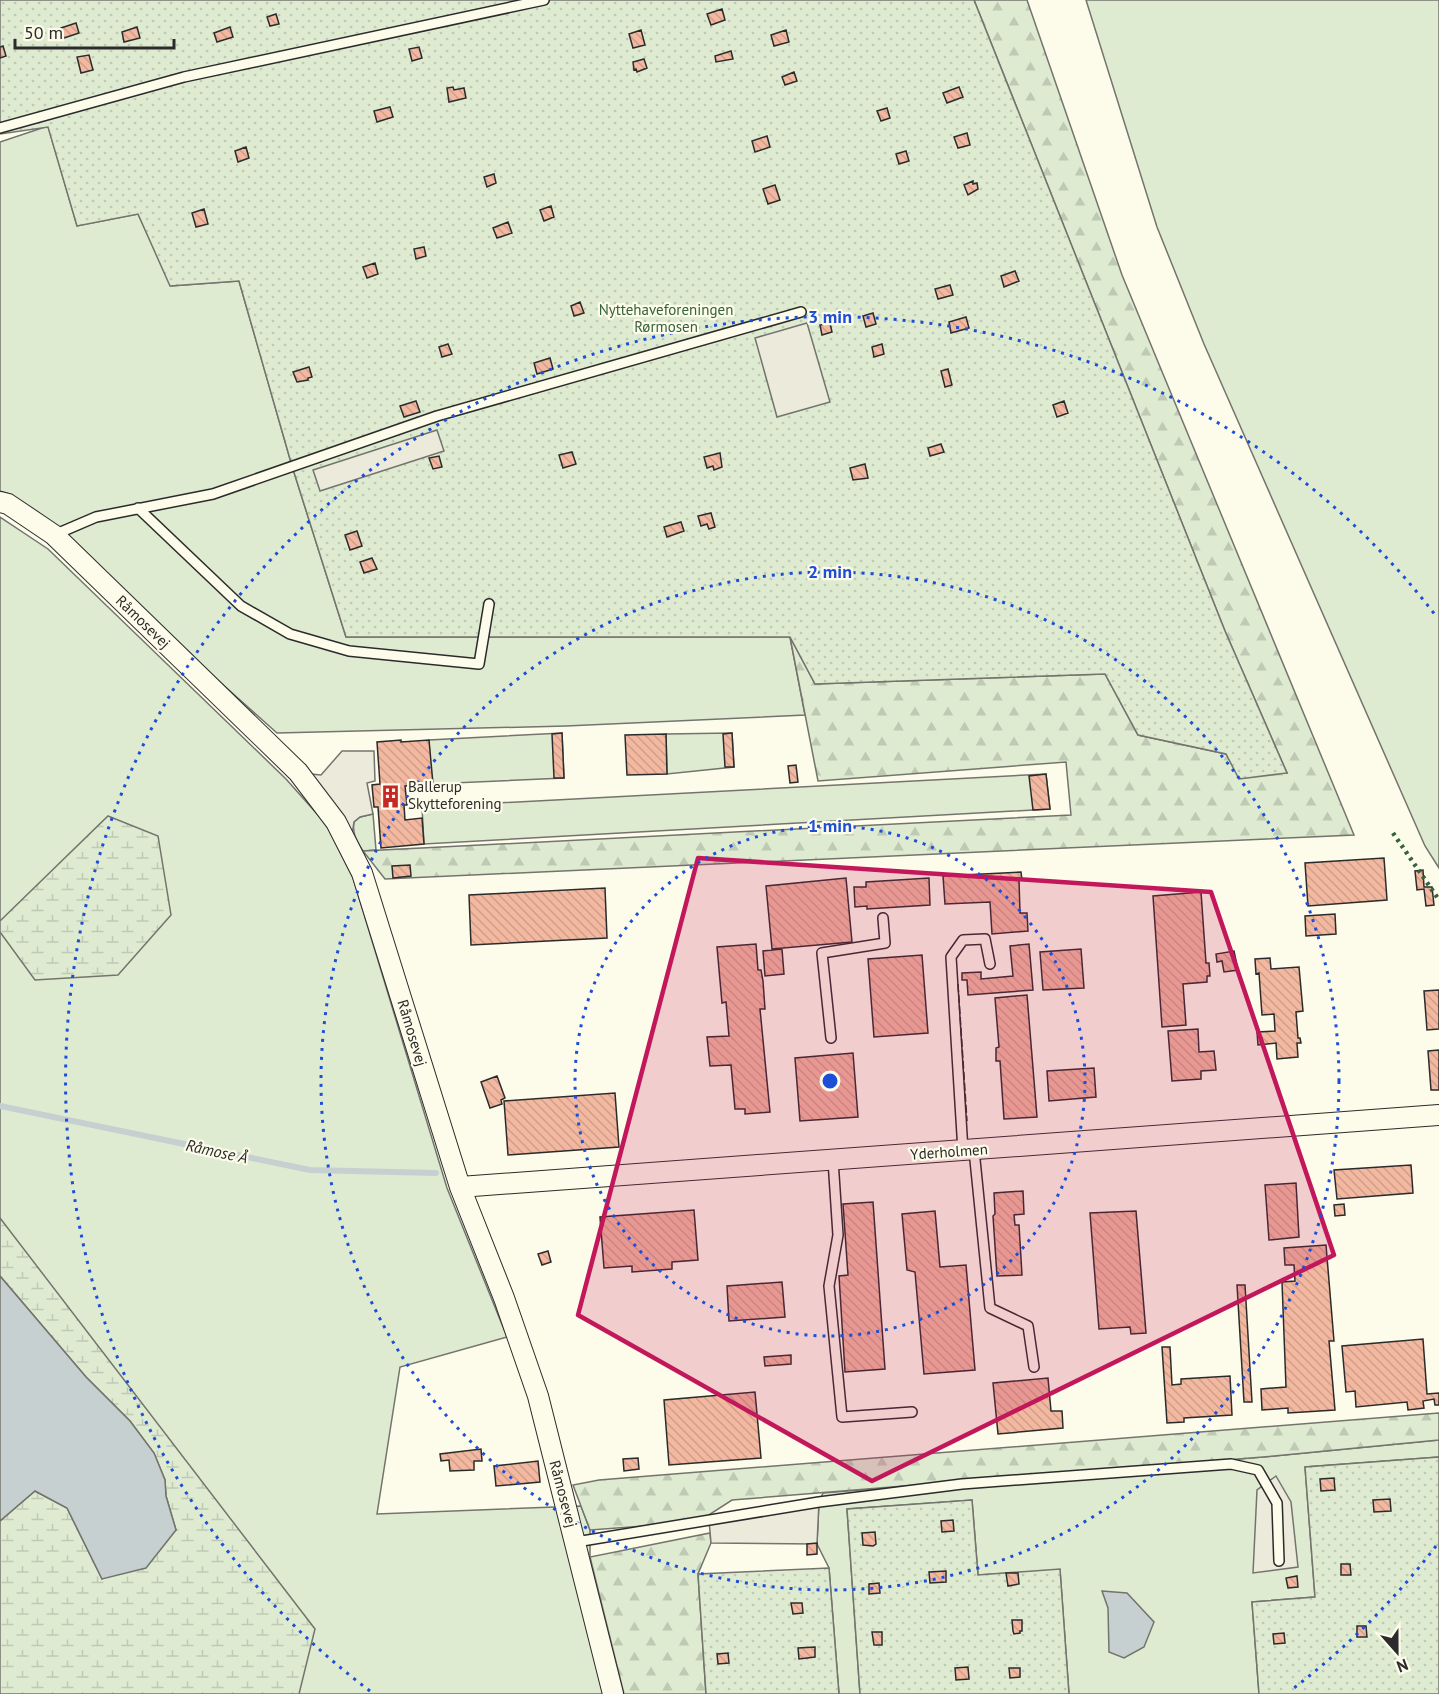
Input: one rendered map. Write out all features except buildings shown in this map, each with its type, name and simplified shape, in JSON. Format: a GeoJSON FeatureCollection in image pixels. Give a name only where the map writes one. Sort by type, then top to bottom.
{"type":"FeatureCollection","features":[{"type":"Feature","properties":{"kind":"street","name":"Råmosevej"},"geometry":{"type":"LineString","coordinates":[[0,502],[8,504],[54,535],[298,772],[336,822],[362,873],[460,1187],[504,1298],[538,1396],[613,1694]]}},
{"type":"Feature","properties":{"kind":"street","name":"Yderholmen"},"geometry":{"type":"LineString","coordinates":[[460,1187],[1439,1115]]}},
{"type":"Feature","properties":{"kind":"lane"},"geometry":{"type":"LineString","coordinates":[[0,128],[184,77],[544,0]]}},
{"type":"Feature","properties":{"kind":"lane"},"geometry":{"type":"LineString","coordinates":[[54,535],[96,517],[213,494],[437,416],[801,312]]}},
{"type":"Feature","properties":{"kind":"lane"},"geometry":{"type":"LineString","coordinates":[[138,508],[241,606],[290,634],[349,651],[480,664],[489,604]]}},
{"type":"Feature","properties":{"kind":"lane"},"geometry":{"type":"LineString","coordinates":[[831,1038],[822,953],[885,943],[883,918]]}},
{"type":"Feature","properties":{"kind":"lane"},"geometry":{"type":"LineString","coordinates":[[990,964],[985,939],[963,940],[951,957],[969,1150],[990,1308],[1028,1326],[1034,1367]]}},
{"type":"Feature","properties":{"kind":"lane"},"geometry":{"type":"LineString","coordinates":[[833,1160],[838,1235],[829,1286],[842,1417],[912,1412]]}},
{"type":"Feature","properties":{"kind":"lane"},"geometry":{"type":"LineString","coordinates":[[576,1542],[819,1502],[962,1484],[1232,1464],[1258,1470],[1277,1503],[1280,1561]]}},
{"type":"Feature","properties":{"kind":"highlighted area"},"geometry":{"type":"Polygon","coordinates":[[[698,858],[1211,892],[1334,1255],[872,1481],[578,1315],[698,858]]]}},
{"type":"Feature","properties":{"kind":"green space","name":"Nyttehaveforeningen Rørmosen"},"geometry":{"type":"Polygon","coordinates":[[[0,0],[974,0],[1225,631],[1287,773],[1239,779],[1226,754],[1138,735],[1105,674],[815,684],[790,637],[346,637],[292,466],[239,281],[170,286],[138,214],[77,226],[48,127],[0,134],[0,0]]]}},
{"type":"Feature","properties":{"kind":"green space"},"geometry":{"type":"Polygon","coordinates":[[[974,0],[1027,0],[1122,275],[1354,835],[385,879],[363,851],[1071,815],[1066,762],[818,781],[790,637],[815,684],[1105,674],[1138,735],[1226,754],[1287,773],[1225,631],[974,0]]]}},
{"type":"Feature","properties":{"kind":"green space"},"geometry":{"type":"Polygon","coordinates":[[[1086,0],[1439,0],[1439,868],[1425,846],[1204,344],[1157,227],[1086,0]]]}},
{"type":"Feature","properties":{"kind":"green space"},"geometry":{"type":"Polygon","coordinates":[[[48,126],[77,226],[138,214],[171,286],[239,281],[292,466],[346,637],[790,637],[805,715],[566,726],[277,733],[9,494],[0,491],[0,142],[48,126]]]}},
{"type":"Feature","properties":{"kind":"green space"},"geometry":{"type":"Polygon","coordinates":[[[0,517],[48,549],[286,779],[326,824],[353,878],[447,1188],[507,1337],[400,1367],[377,1514],[581,1506],[590,1530],[590,1557],[624,1694],[0,1694],[0,517]]]}},
{"type":"Feature","properties":{"kind":"green space"},"geometry":{"type":"Polygon","coordinates":[[[562,733],[564,778],[431,784],[429,740],[562,733]]]}},
{"type":"Feature","properties":{"kind":"green space"},"geometry":{"type":"Polygon","coordinates":[[[732,733],[734,767],[667,774],[666,734],[732,733]]]}},
{"type":"Feature","properties":{"kind":"green space"},"geometry":{"type":"Polygon","coordinates":[[[1046,774],[1050,809],[424,844],[422,807],[1046,774]]]}},
{"type":"Feature","properties":{"kind":"green space"},"geometry":{"type":"Polygon","coordinates":[[[373,814],[376,850],[363,851],[354,834],[354,822],[360,817],[373,814]]]}},
{"type":"Feature","properties":{"kind":"green space"},"geometry":{"type":"Polygon","coordinates":[[[108,816],[158,836],[171,915],[118,975],[35,980],[0,932],[0,921],[108,816]]]}},
{"type":"Feature","properties":{"kind":"green space"},"geometry":{"type":"Polygon","coordinates":[[[0,1218],[315,1629],[299,1694],[0,1694],[0,1521],[35,1491],[67,1508],[102,1579],[176,1530],[166,1496],[165,1480],[154,1453],[130,1421],[86,1377],[0,1276],[0,1218]]]}},
{"type":"Feature","properties":{"kind":"green space"},"geometry":{"type":"Polygon","coordinates":[[[1439,1413],[1439,1440],[1274,1456],[732,1500],[698,1522],[590,1530],[573,1485],[599,1480],[1439,1413]]]}},
{"type":"Feature","properties":{"kind":"green space"},"geometry":{"type":"Polygon","coordinates":[[[1439,1440],[1439,1457],[1305,1467],[1315,1597],[1252,1602],[1259,1694],[1069,1694],[1060,1570],[978,1575],[972,1500],[847,1509],[860,1694],[839,1694],[829,1568],[817,1544],[819,1502],[823,1493],[1439,1440]]]}},
{"type":"Feature","properties":{"kind":"green space"},"geometry":{"type":"Polygon","coordinates":[[[1439,1457],[1439,1694],[1259,1694],[1252,1602],[1315,1597],[1305,1467],[1439,1457]]]}},
{"type":"Feature","properties":{"kind":"green space"},"geometry":{"type":"Polygon","coordinates":[[[972,1500],[978,1575],[1060,1569],[1069,1694],[860,1694],[847,1509],[972,1500]]]}},
{"type":"Feature","properties":{"kind":"green space"},"geometry":{"type":"Polygon","coordinates":[[[710,1533],[711,1543],[698,1574],[706,1694],[624,1694],[590,1557],[710,1533]]]}},
{"type":"Feature","properties":{"kind":"green space"},"geometry":{"type":"Polygon","coordinates":[[[829,1568],[839,1694],[706,1694],[698,1574],[829,1568]]]}},
{"type":"Feature","properties":{"kind":"shaded area"},"geometry":{"type":"Polygon","coordinates":[[[807,323],[830,402],[777,417],[755,338],[807,323]]]}},
{"type":"Feature","properties":{"kind":"shaded area"},"geometry":{"type":"Polygon","coordinates":[[[437,430],[444,451],[320,491],[313,470],[437,430]]]}},
{"type":"Feature","properties":{"kind":"shaded area"},"geometry":{"type":"Polygon","coordinates":[[[342,751],[374,751],[375,781],[367,783],[373,814],[360,817],[354,822],[352,835],[310,774],[321,775],[342,751]]]}},
{"type":"Feature","properties":{"kind":"shaded area"},"geometry":{"type":"Polygon","coordinates":[[[0,1276],[86,1377],[130,1421],[154,1453],[165,1480],[166,1496],[176,1530],[146,1568],[102,1579],[67,1508],[35,1491],[0,1521],[0,1276]]]}},
{"type":"Feature","properties":{"kind":"shaded area"},"geometry":{"type":"Polygon","coordinates":[[[1276,1476],[1291,1502],[1298,1567],[1253,1573],[1257,1490],[1276,1476]]]}},
{"type":"Feature","properties":{"kind":"shaded area"},"geometry":{"type":"Polygon","coordinates":[[[819,1502],[817,1544],[711,1543],[709,1520],[819,1502]]]}},
{"type":"Feature","properties":{"kind":"shaded area"},"geometry":{"type":"Polygon","coordinates":[[[1102,1591],[1127,1593],[1154,1622],[1144,1647],[1124,1658],[1109,1652],[1108,1608],[1102,1591]]]}},
{"type":"Feature","properties":{"kind":"waterway","name":"Råmose Å"},"geometry":{"type":"LineString","coordinates":[[0,1106],[310,1170],[436,1173]]}},
{"type":"Feature","properties":{"kind":"hedge"},"geometry":{"type":"LineString","coordinates":[[1393,833],[1439,900]]}},
{"type":"Feature","properties":{"kind":"fence"},"geometry":{"type":"LineString","coordinates":[[958,984],[967,1121]]}},
{"type":"Feature","properties":{"kind":"place","name":"Ballerup Skytteforening"},"geometry":{"type":"Point","coordinates":[390,796]}}]}
